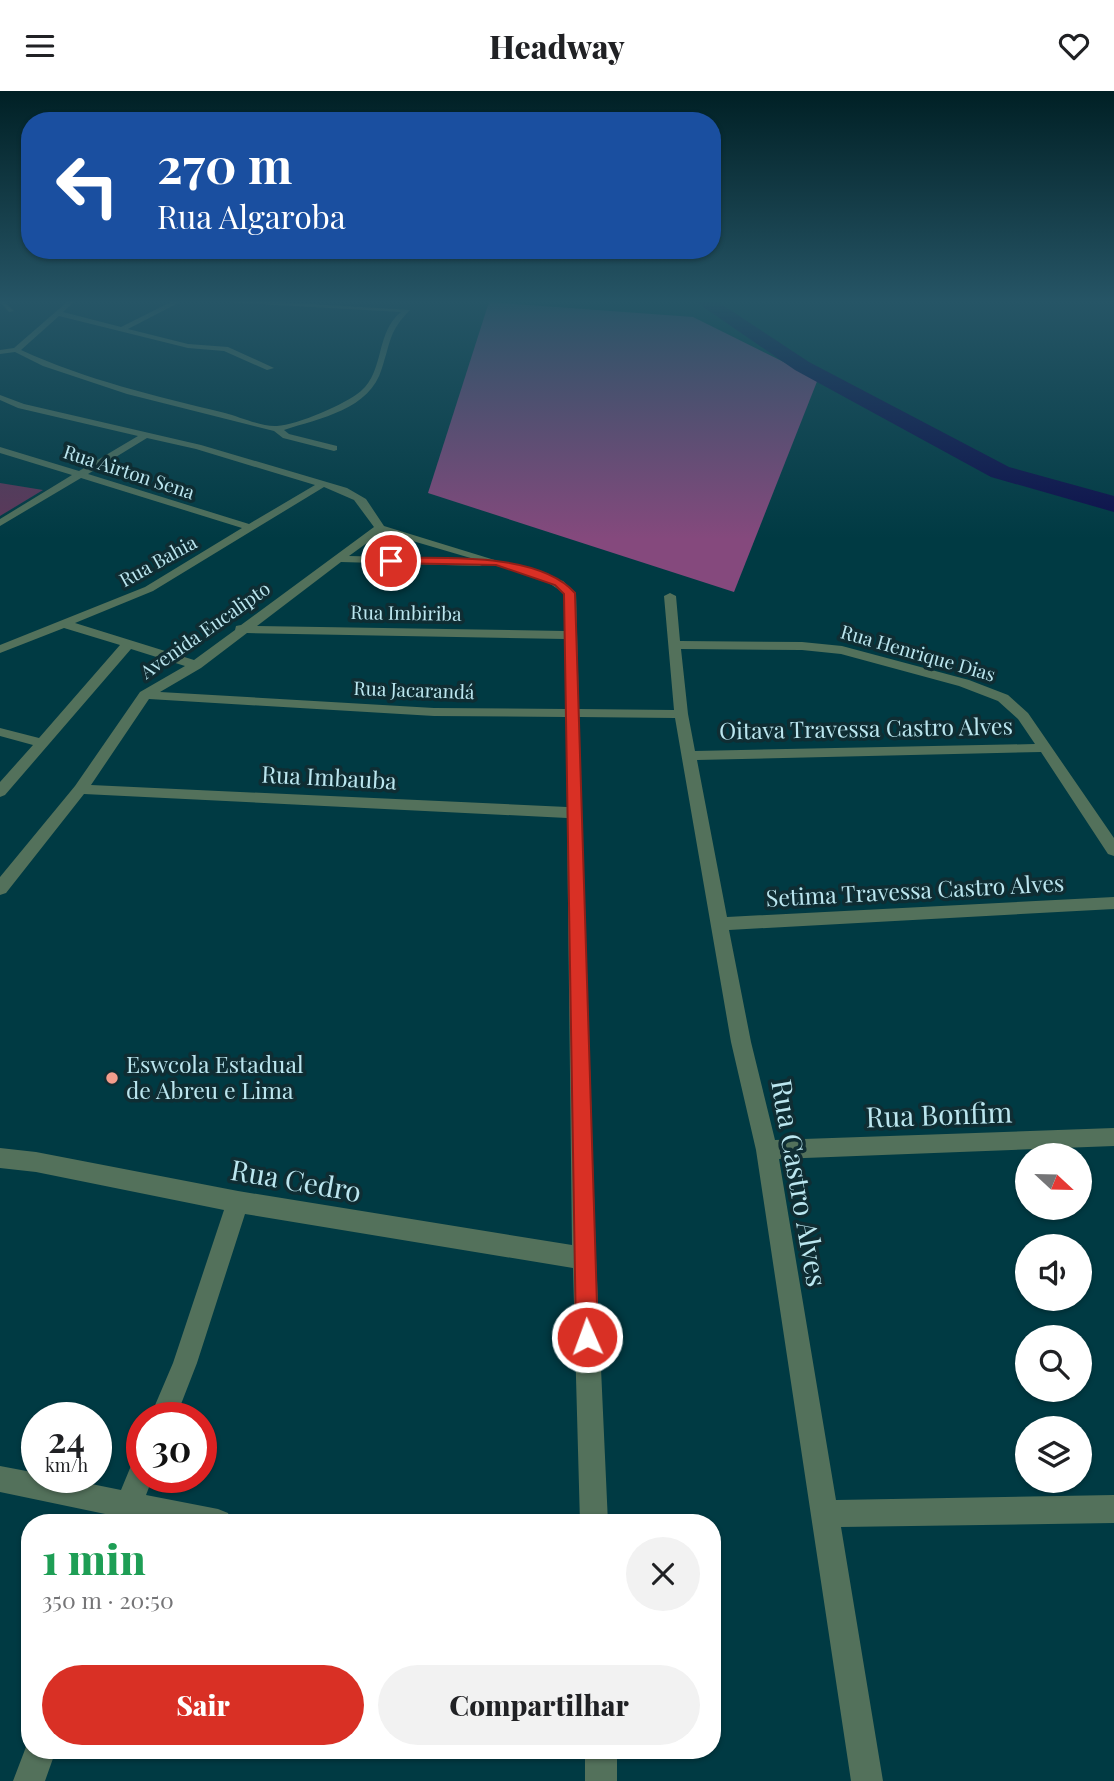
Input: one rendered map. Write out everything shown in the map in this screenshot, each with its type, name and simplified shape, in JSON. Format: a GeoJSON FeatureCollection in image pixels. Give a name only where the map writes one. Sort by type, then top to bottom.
{"type":"FeatureCollection","features":[{"type":"Feature","properties":{"kind":"street"},"geometry":{"type":"LineString","coordinates":[[97,381],[130,392],[277,429],[286,436],[334,448]]}},
{"type":"Feature","properties":{"kind":"street"},"geometry":{"type":"LineString","coordinates":[[277,429],[336,409],[368,390],[374,381]]}},
{"type":"Feature","properties":{"kind":"street"},"geometry":{"type":"LineString","coordinates":[[1,400],[147,434],[323,484],[360,497],[380,528],[559,583],[569,593],[584,1258],[594,1514]]}},
{"type":"Feature","properties":{"kind":"street"},"geometry":{"type":"LineString","coordinates":[[0,523],[147,434]]}},
{"type":"Feature","properties":{"kind":"street","name":"Rua Airton Sena"},"geometry":{"type":"LineString","coordinates":[[0,450],[248,527]]}},
{"type":"Feature","properties":{"kind":"street","name":"Rua Bahia"},"geometry":{"type":"LineString","coordinates":[[0,649],[149,589],[323,484]]}},
{"type":"Feature","properties":{"kind":"street","name":"Avenida Eucalipto"},"geometry":{"type":"LineString","coordinates":[[2,883],[80,789],[145,695],[195,665],[240,629],[380,528]]}},
{"type":"Feature","properties":{"kind":"street"},"geometry":{"type":"LineString","coordinates":[[339,559],[497,562]]}},
{"type":"Feature","properties":{"kind":"street","name":"Rua Castro Alves"},"geometry":{"type":"LineString","coordinates":[[670,596],[681,714],[741,1042],[766,1150],[867,1781]]}},
{"type":"Feature","properties":{"kind":"street"},"geometry":{"type":"LineString","coordinates":[[65,624],[195,665]]}},
{"type":"Feature","properties":{"kind":"street","name":"Rua Imbiriba"},"geometry":{"type":"LineString","coordinates":[[240,629],[571,635]]}},
{"type":"Feature","properties":{"kind":"street"},"geometry":{"type":"LineString","coordinates":[[0,792],[40,742],[129,643]]}},
{"type":"Feature","properties":{"kind":"street","name":"Rua Henrique Dias"},"geometry":{"type":"LineString","coordinates":[[674,645],[802,646],[862,653],[964,683],[1003,698],[1023,716],[1114,850]]}},
{"type":"Feature","properties":{"kind":"street","name":"Rua Jacarandá"},"geometry":{"type":"LineString","coordinates":[[145,695],[434,712],[681,714]]}},
{"type":"Feature","properties":{"kind":"street"},"geometry":{"type":"LineString","coordinates":[[0,732],[40,742]]}},
{"type":"Feature","properties":{"kind":"street","name":"Oitava Travessa Castro Alves"},"geometry":{"type":"LineString","coordinates":[[690,756],[1043,748]]}},
{"type":"Feature","properties":{"kind":"street","name":"Rua Imbauba"},"geometry":{"type":"LineString","coordinates":[[80,789],[576,813]]}},
{"type":"Feature","properties":{"kind":"street","name":"Setima Travessa Castro Alves"},"geometry":{"type":"LineString","coordinates":[[719,924],[1114,903]]}},
{"type":"Feature","properties":{"kind":"street","name":"Rua Bonfim"},"geometry":{"type":"LineString","coordinates":[[766,1150],[1114,1137]]}},
{"type":"Feature","properties":{"kind":"street","name":"Rua Cedro"},"geometry":{"type":"LineString","coordinates":[[0,1158],[36,1162],[238,1202],[584,1258]]}},
{"type":"Feature","properties":{"kind":"street"},"geometry":{"type":"LineString","coordinates":[[169,1402],[185,1363],[238,1202]]}},
{"type":"Feature","properties":{"kind":"street"},"geometry":{"type":"LineString","coordinates":[[0,1479],[125,1513],[133,1493]]}},
{"type":"Feature","properties":{"kind":"street"},"geometry":{"type":"LineString","coordinates":[[823,1514],[1114,1509]]}},
{"type":"Feature","properties":{"kind":"street"},"geometry":{"type":"LineString","coordinates":[[29,1781],[37,1759]]}},
{"type":"Feature","properties":{"kind":"street"},"geometry":{"type":"LineString","coordinates":[[601,1759],[601,1781]]}},
{"type":"Feature","properties":{"kind":"shaded area"},"geometry":{"type":"Polygon","coordinates":[[[464,381],[817,381],[734,592],[428,493],[464,381]]]}},
{"type":"Feature","properties":{"kind":"shaded area"},"geometry":{"type":"Polygon","coordinates":[[[0,483],[43,490],[0,516],[0,483]]]}},
{"type":"Feature","properties":{"kind":"waterway"},"geometry":{"type":"LineString","coordinates":[[830,381],[1000,472],[1114,504]]}},
{"type":"Feature","properties":{"kind":"place","name":"Eswcola Estadual de Abreu e Lima"},"geometry":{"type":"Point","coordinates":[112,1078]}},
{"type":"Feature","properties":{"kind":"route"},"geometry":{"type":"LineString","coordinates":[[391,561],[497,562],[559,583],[569,593],[587,1337]]}}]}
